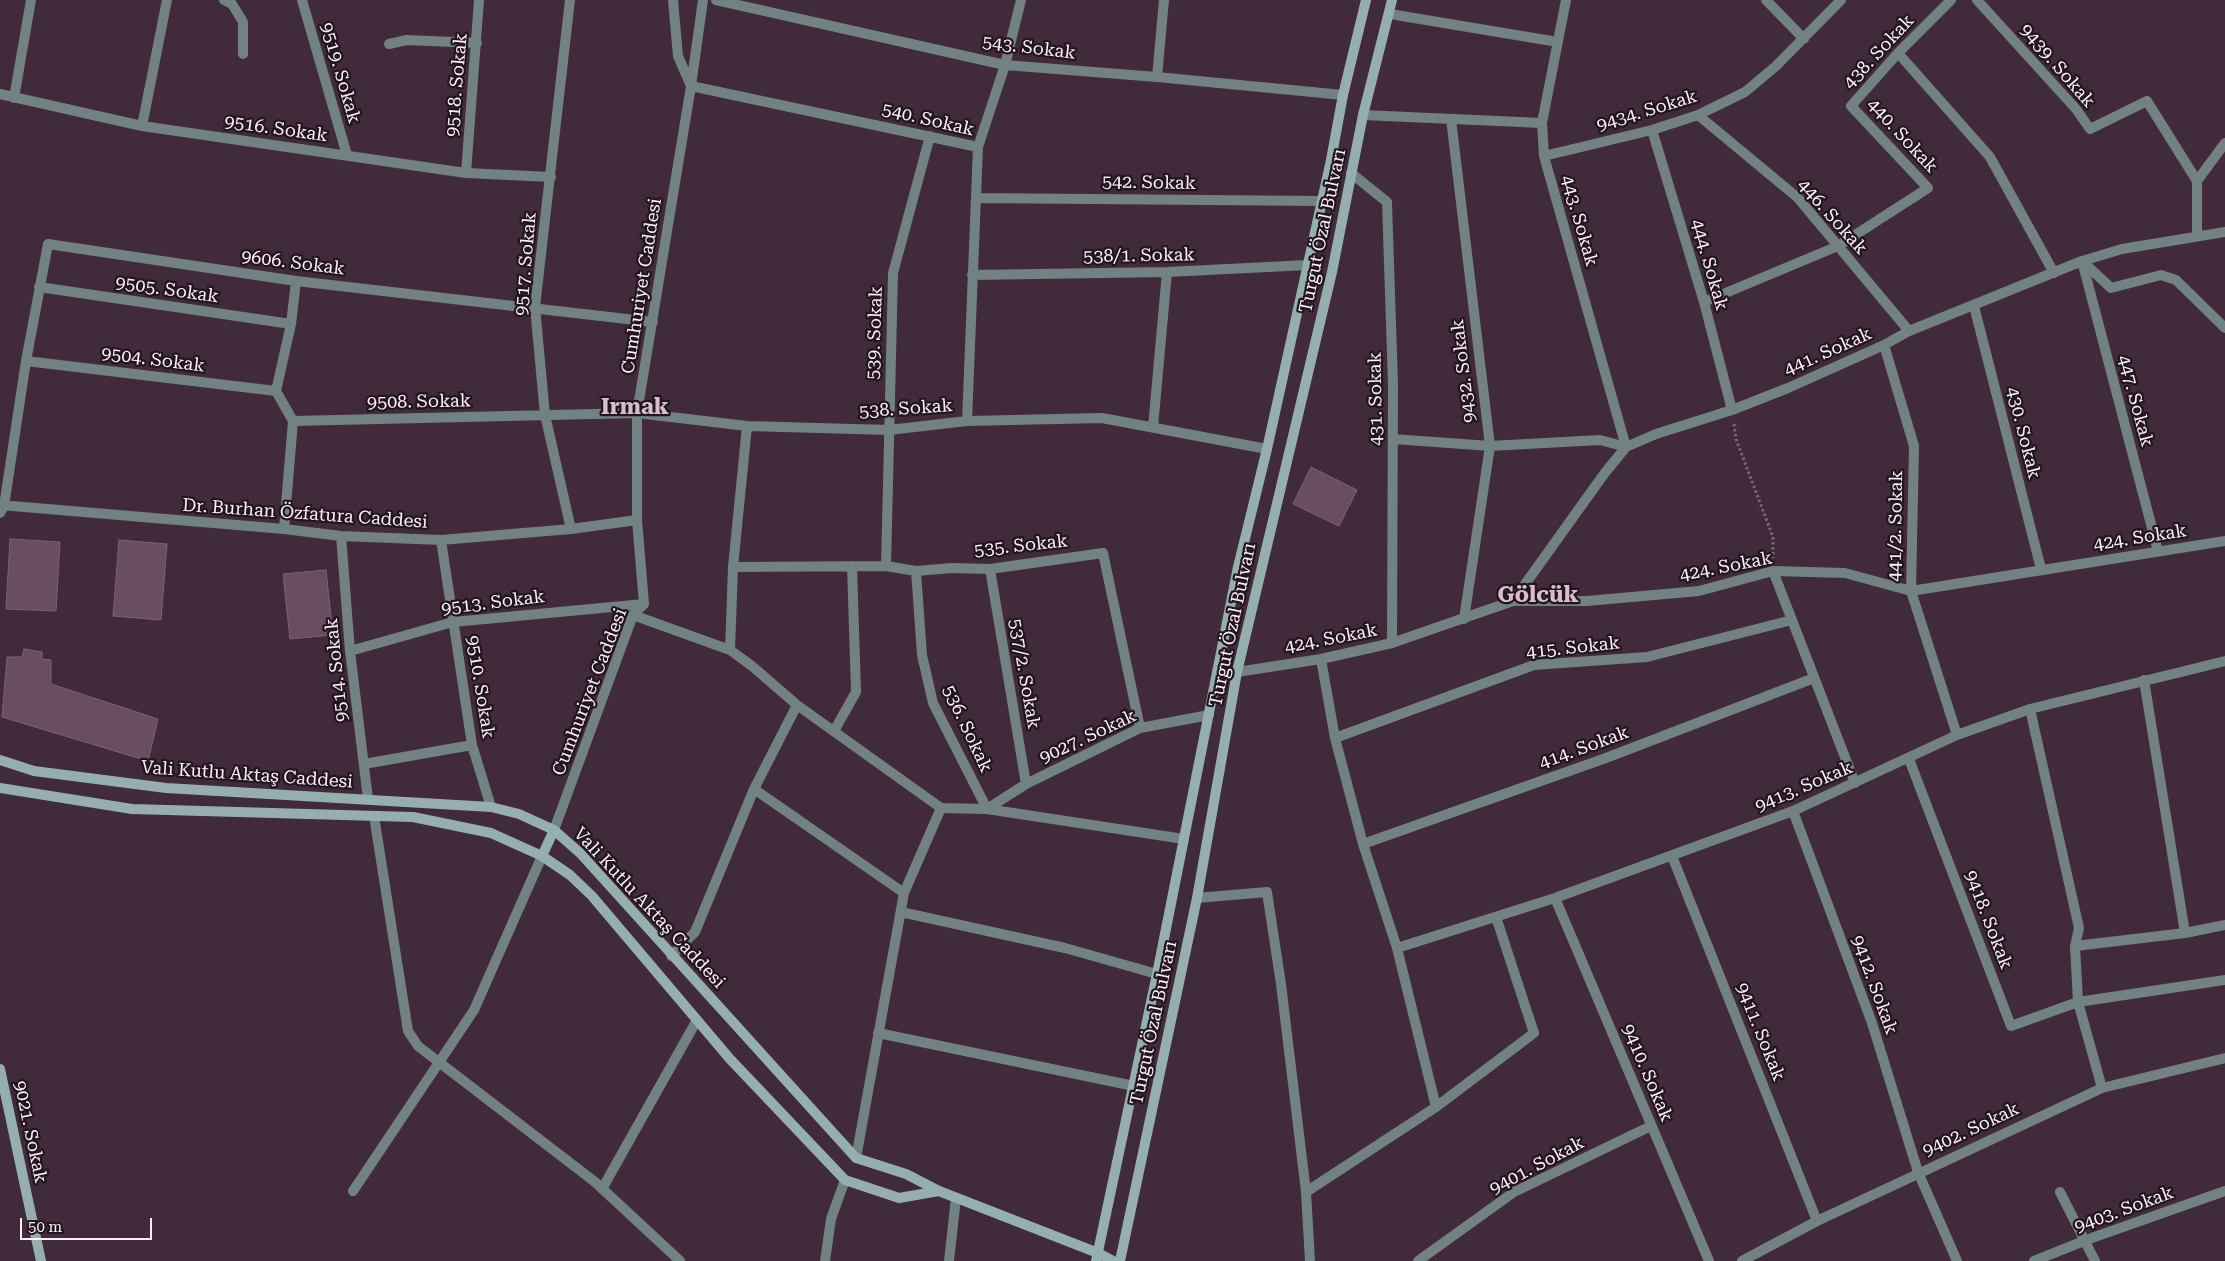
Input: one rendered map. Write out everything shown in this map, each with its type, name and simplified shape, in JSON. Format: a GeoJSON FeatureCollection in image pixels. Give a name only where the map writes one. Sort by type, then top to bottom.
{"type":"FeatureCollection","features":[{"type":"Feature","properties":{"kind":"street"},"geometry":{"type":"LineString","coordinates":[[14,98],[31,0]]}},
{"type":"Feature","properties":{"kind":"street"},"geometry":{"type":"LineString","coordinates":[[142,126],[167,0]]}},
{"type":"Feature","properties":{"kind":"street"},"geometry":{"type":"LineString","coordinates":[[224,0],[232,4],[243,22],[243,54]]}},
{"type":"Feature","properties":{"kind":"street","name":"9519. Sokak"},"geometry":{"type":"LineString","coordinates":[[302,0],[347,156]]}},
{"type":"Feature","properties":{"kind":"street","name":"9518. Sokak"},"geometry":{"type":"LineString","coordinates":[[466,173],[479,0]]}},
{"type":"Feature","properties":{"kind":"street","name":"9517. Sokak"},"geometry":{"type":"LineString","coordinates":[[570,0],[535,307],[546,415],[571,530]]}},
{"type":"Feature","properties":{"kind":"street"},"geometry":{"type":"LineString","coordinates":[[672,0],[678,56],[691,86]]}},
{"type":"Feature","properties":{"kind":"street","name":"Cumhuriyet Caddesi"},"geometry":{"type":"LineString","coordinates":[[554,830],[633,615],[644,604],[637,520],[637,413],[691,86],[703,0]]}},
{"type":"Feature","properties":{"kind":"street","name":"543. Sokak"},"geometry":{"type":"LineString","coordinates":[[716,0],[1005,66],[1157,77],[1343,96]]}},
{"type":"Feature","properties":{"kind":"street"},"geometry":{"type":"LineString","coordinates":[[978,147],[1005,66],[1021,0]]}},
{"type":"Feature","properties":{"kind":"street"},"geometry":{"type":"LineString","coordinates":[[1157,77],[1164,0]]}},
{"type":"Feature","properties":{"kind":"street","name":"Turgut Özal Bulvarı"},"geometry":{"type":"LineString","coordinates":[[1097,1257],[1157,974],[1238,568],[1267,450],[1343,96],[1366,0]]}},
{"type":"Feature","properties":{"kind":"street","name":"Turgut Özal Bulvarı"},"geometry":{"type":"LineString","coordinates":[[1120,1261],[1197,898],[1237,672],[1332,272],[1363,115],[1392,0]]}},
{"type":"Feature","properties":{"kind":"street","name":"443. Sokak"},"geometry":{"type":"LineString","coordinates":[[1566,0],[1542,123],[1544,156],[1626,448]]}},
{"type":"Feature","properties":{"kind":"street"},"geometry":{"type":"LineString","coordinates":[[1766,0],[1804,39]]}},
{"type":"Feature","properties":{"kind":"street","name":"9434. Sokak"},"geometry":{"type":"LineString","coordinates":[[1544,156],[1652,130],[1698,115],[1745,92],[1804,39],[1840,0]]}},
{"type":"Feature","properties":{"kind":"street","name":"438. Sokak"},"geometry":{"type":"LineString","coordinates":[[1851,106],[1898,53],[1951,0]]}},
{"type":"Feature","properties":{"kind":"street","name":"9439. Sokak"},"geometry":{"type":"LineString","coordinates":[[1977,0],[2076,109],[2090,129],[2147,101],[2197,181]]}},
{"type":"Feature","properties":{"kind":"street"},"geometry":{"type":"LineString","coordinates":[[1390,14],[1558,42]]}},
{"type":"Feature","properties":{"kind":"street"},"geometry":{"type":"LineString","coordinates":[[389,44],[408,40],[477,43]]}},
{"type":"Feature","properties":{"kind":"street"},"geometry":{"type":"LineString","coordinates":[[1898,53],[1990,157],[2054,273]]}},
{"type":"Feature","properties":{"kind":"street","name":"540. Sokak"},"geometry":{"type":"LineString","coordinates":[[691,86],[978,147],[967,421]]}},
{"type":"Feature","properties":{"kind":"street","name":"9516. Sokak"},"geometry":{"type":"LineString","coordinates":[[0,94],[142,126],[466,173],[551,177]]}},
{"type":"Feature","properties":{"kind":"street","name":"440. Sokak"},"geometry":{"type":"LineString","coordinates":[[1838,246],[1928,188],[1851,106]]}},
{"type":"Feature","properties":{"kind":"street"},"geometry":{"type":"LineString","coordinates":[[1363,115],[1542,123]]}},
{"type":"Feature","properties":{"kind":"street","name":"446. Sokak"},"geometry":{"type":"LineString","coordinates":[[1698,115],[1798,198],[1909,331]]}},
{"type":"Feature","properties":{"kind":"street","name":"9432. Sokak"},"geometry":{"type":"LineString","coordinates":[[1451,119],[1490,446],[1464,619]]}},
{"type":"Feature","properties":{"kind":"street","name":"444. Sokak"},"geometry":{"type":"LineString","coordinates":[[1652,130],[1704,302],[1732,410]]}},
{"type":"Feature","properties":{"kind":"street","name":"539. Sokak"},"geometry":{"type":"LineString","coordinates":[[886,566],[893,273],[930,136]]}},
{"type":"Feature","properties":{"kind":"street"},"geometry":{"type":"LineString","coordinates":[[2197,236],[2197,181],[2225,143]]}},
{"type":"Feature","properties":{"kind":"street","name":"431. Sokak"},"geometry":{"type":"LineString","coordinates":[[1351,173],[1388,202],[1393,439],[1392,643]]}},
{"type":"Feature","properties":{"kind":"street","name":"542. Sokak"},"geometry":{"type":"LineString","coordinates":[[976,198],[1321,201]]}},
{"type":"Feature","properties":{"kind":"street","name":"441. Sokak"},"geometry":{"type":"LineString","coordinates":[[1512,601],[1604,474],[1626,448],[1656,434],[1732,410],[1788,388],[1884,345],[1909,331],[2082,261],[2122,248],[2225,232]]}},
{"type":"Feature","properties":{"kind":"street","name":"9606. Sokak"},"geometry":{"type":"LineString","coordinates":[[40,288],[48,244],[296,281],[653,322]]}},
{"type":"Feature","properties":{"kind":"street"},"geometry":{"type":"LineString","coordinates":[[1704,302],[1838,246]]}},
{"type":"Feature","properties":{"kind":"street"},"geometry":{"type":"LineString","coordinates":[[2082,261],[2111,288],[2161,275],[2176,280],[2225,328]]}},
{"type":"Feature","properties":{"kind":"street","name":"447. Sokak"},"geometry":{"type":"LineString","coordinates":[[2082,261],[2158,550]]}},
{"type":"Feature","properties":{"kind":"street","name":"538/1. Sokak"},"geometry":{"type":"LineString","coordinates":[[972,275],[1168,272],[1308,265]]}},
{"type":"Feature","properties":{"kind":"street"},"geometry":{"type":"LineString","coordinates":[[1153,427],[1168,272]]}},
{"type":"Feature","properties":{"kind":"street"},"geometry":{"type":"LineString","coordinates":[[284,529],[293,421],[276,391],[291,324],[296,281]]}},
{"type":"Feature","properties":{"kind":"street"},"geometry":{"type":"LineString","coordinates":[[1,508],[40,288]]}},
{"type":"Feature","properties":{"kind":"street","name":"9505. Sokak"},"geometry":{"type":"LineString","coordinates":[[40,288],[291,324]]}},
{"type":"Feature","properties":{"kind":"street","name":"430. Sokak"},"geometry":{"type":"LineString","coordinates":[[1974,306],[2042,569]]}},
{"type":"Feature","properties":{"kind":"street","name":"441/2. Sokak"},"geometry":{"type":"LineString","coordinates":[[1884,345],[1914,446],[1911,591],[1957,735]]}},
{"type":"Feature","properties":{"kind":"street","name":"9504. Sokak"},"geometry":{"type":"LineString","coordinates":[[26,361],[276,391]]}},
{"type":"Feature","properties":{"kind":"street","name":"538. Sokak"},"geometry":{"type":"LineString","coordinates":[[546,415],[637,413],[747,426],[889,430],[967,421],[1102,418],[1267,450]]}},
{"type":"Feature","properties":{"kind":"street","name":"9508. Sokak"},"geometry":{"type":"LineString","coordinates":[[293,421],[546,415]]}},
{"type":"Feature","properties":{"kind":"street"},"geometry":{"type":"LineString","coordinates":[[730,650],[733,567],[747,426]]}},
{"type":"Feature","properties":{"kind":"street"},"geometry":{"type":"LineString","coordinates":[[1393,439],[1490,446],[1600,440],[1626,448]]}},
{"type":"Feature","properties":{"kind":"street","name":"Dr. Burhan Özfatura Caddesi"},"geometry":{"type":"LineString","coordinates":[[1,508],[284,529],[341,536],[441,540],[571,530],[637,520]]}},
{"type":"Feature","properties":{"kind":"street","name":"9514. Sokak"},"geometry":{"type":"LineString","coordinates":[[341,536],[350,651],[368,799]]}},
{"type":"Feature","properties":{"kind":"street","name":"9510. Sokak"},"geometry":{"type":"LineString","coordinates":[[441,540],[472,745],[491,807]]}},
{"type":"Feature","properties":{"kind":"street","name":"424. Sokak"},"geometry":{"type":"LineString","coordinates":[[1237,672],[1321,659],[1392,643],[1512,601],[1587,601],[1699,591],[1773,571],[1845,573],[1911,591],[2158,550],[2225,542]]}},
{"type":"Feature","properties":{"kind":"street","name":"535. Sokak"},"geometry":{"type":"LineString","coordinates":[[733,567],[886,566],[916,571],[952,568],[990,569],[1104,553],[1140,728]]}},
{"type":"Feature","properties":{"kind":"street"},"geometry":{"type":"LineString","coordinates":[[834,732],[856,692],[852,566]]}},
{"type":"Feature","properties":{"kind":"street","name":"537/2. Sokak"},"geometry":{"type":"LineString","coordinates":[[990,569],[1026,784]]}},
{"type":"Feature","properties":{"kind":"street","name":"536. Sokak"},"geometry":{"type":"LineString","coordinates":[[916,571],[922,655],[934,704],[988,809]]}},
{"type":"Feature","properties":{"kind":"street"},"geometry":{"type":"LineString","coordinates":[[1773,571],[1855,783]]}},
{"type":"Feature","properties":{"kind":"street","name":"9513. Sokak"},"geometry":{"type":"LineString","coordinates":[[350,651],[453,622],[644,604]]}},
{"type":"Feature","properties":{"kind":"street"},"geometry":{"type":"LineString","coordinates":[[633,615],[730,650],[752,666],[797,705],[941,808],[988,809],[1184,839]]}},
{"type":"Feature","properties":{"kind":"street","name":"415. Sokak"},"geometry":{"type":"LineString","coordinates":[[1335,738],[1534,665],[1647,657],[1792,620]]}},
{"type":"Feature","properties":{"kind":"street"},"geometry":{"type":"LineString","coordinates":[[1321,659],[1335,738],[1363,844],[1397,948],[1436,1107]]}},
{"type":"Feature","properties":{"kind":"street","name":"9413. Sokak"},"geometry":{"type":"LineString","coordinates":[[1397,948],[1555,898],[1793,812],[1957,735],[2030,709],[2225,661]]}},
{"type":"Feature","properties":{"kind":"street","name":"414. Sokak"},"geometry":{"type":"LineString","coordinates":[[1363,844],[1606,758],[1814,678]]}},
{"type":"Feature","properties":{"kind":"street"},"geometry":{"type":"LineString","coordinates":[[2144,680],[2185,933]]}},
{"type":"Feature","properties":{"kind":"street"},"geometry":{"type":"LineString","coordinates":[[671,956],[695,932],[754,789],[797,705]]}},
{"type":"Feature","properties":{"kind":"street"},"geometry":{"type":"LineString","coordinates":[[2030,709],[2078,928],[2075,946],[2078,1002],[2102,1088]]}},
{"type":"Feature","properties":{"kind":"street","name":"9027. Sokak"},"geometry":{"type":"LineString","coordinates":[[988,809],[1026,784],[1140,728],[1209,715]]}},
{"type":"Feature","properties":{"kind":"street"},"geometry":{"type":"LineString","coordinates":[[364,764],[472,745]]}},
{"type":"Feature","properties":{"kind":"street","name":"9418. Sokak"},"geometry":{"type":"LineString","coordinates":[[1909,759],[2011,1026],[2078,1002]]}},
{"type":"Feature","properties":{"kind":"street","name":"Vali Kutlu Aktaş Caddesi"},"geometry":{"type":"LineString","coordinates":[[0,760],[34,771],[166,788],[491,807],[519,814],[554,830],[580,852],[671,956],[856,1158],[906,1174],[939,1191],[1097,1257],[1112,1261]]}},
{"type":"Feature","properties":{"kind":"street","name":"Vali Kutlu Aktaş Caddesi"},"geometry":{"type":"LineString","coordinates":[[0,788],[132,809],[413,817],[490,833],[542,856],[570,875],[592,896],[730,1058],[845,1180],[899,1198],[939,1191]]}},
{"type":"Feature","properties":{"kind":"street"},"geometry":{"type":"LineString","coordinates":[[754,789],[904,893]]}},
{"type":"Feature","properties":{"kind":"street"},"geometry":{"type":"LineString","coordinates":[[856,1158],[904,893],[941,808]]}},
{"type":"Feature","properties":{"kind":"street","name":"9412. Sokak"},"geometry":{"type":"LineString","coordinates":[[1793,812],[1872,1023],[1918,1172],[1957,1261]]}},
{"type":"Feature","properties":{"kind":"street"},"geometry":{"type":"LineString","coordinates":[[374,816],[408,1031],[418,1046],[602,1189],[680,1261]]}},
{"type":"Feature","properties":{"kind":"street"},"geometry":{"type":"LineString","coordinates":[[353,1191],[474,1010],[554,830]]}},
{"type":"Feature","properties":{"kind":"street","name":"9411. Sokak"},"geometry":{"type":"LineString","coordinates":[[1672,856],[1817,1220]]}},
{"type":"Feature","properties":{"kind":"street"},"geometry":{"type":"LineString","coordinates":[[1197,898],[1267,892],[1281,984],[1306,1192],[1310,1261]]}},
{"type":"Feature","properties":{"kind":"street","name":"9410. Sokak"},"geometry":{"type":"LineString","coordinates":[[1555,898],[1709,1261]]}},
{"type":"Feature","properties":{"kind":"street"},"geometry":{"type":"LineString","coordinates":[[900,912],[1065,948],[1157,974]]}},
{"type":"Feature","properties":{"kind":"street"},"geometry":{"type":"LineString","coordinates":[[1306,1192],[1436,1107],[1534,1033],[1496,917]]}},
{"type":"Feature","properties":{"kind":"street"},"geometry":{"type":"LineString","coordinates":[[2075,946],[2185,933],[2225,925]]}},
{"type":"Feature","properties":{"kind":"street"},"geometry":{"type":"LineString","coordinates":[[2078,1002],[2225,980]]}},
{"type":"Feature","properties":{"kind":"street"},"geometry":{"type":"LineString","coordinates":[[602,1189],[697,1020]]}},
{"type":"Feature","properties":{"kind":"street"},"geometry":{"type":"LineString","coordinates":[[878,1033],[1134,1086]]}},
{"type":"Feature","properties":{"kind":"street","name":"9402. Sokak"},"geometry":{"type":"LineString","coordinates":[[1742,1261],[1817,1220],[2102,1088],[2225,1058]]}},
{"type":"Feature","properties":{"kind":"street","name":"9021. Sokak"},"geometry":{"type":"LineString","coordinates":[[0,1069],[2,1089],[41,1261]]}},
{"type":"Feature","properties":{"kind":"street","name":"9401. Sokak"},"geometry":{"type":"LineString","coordinates":[[1418,1261],[1514,1192],[1652,1126]]}},
{"type":"Feature","properties":{"kind":"street"},"geometry":{"type":"LineString","coordinates":[[825,1261],[831,1219],[845,1180]]}},
{"type":"Feature","properties":{"kind":"street","name":"9403. Sokak"},"geometry":{"type":"LineString","coordinates":[[2034,1261],[2085,1240],[2225,1191]]}},
{"type":"Feature","properties":{"kind":"street"},"geometry":{"type":"LineString","coordinates":[[2060,1192],[2094,1261]]}},
{"type":"Feature","properties":{"kind":"street"},"geometry":{"type":"LineString","coordinates":[[949,1261],[956,1198]]}},
{"type":"Feature","properties":{"kind":"path"},"geometry":{"type":"LineString","coordinates":[[1732,410],[1736,438],[1773,537],[1773,571]]}},
{"type":"Feature","properties":{"kind":"building"},"geometry":{"type":"Polygon","coordinates":[[[1311,467],[1357,490],[1339,526],[1293,504],[1311,467]]]}},
{"type":"Feature","properties":{"kind":"building"},"geometry":{"type":"Polygon","coordinates":[[[10,539],[60,542],[56,611],[6,609],[10,539]]]}},
{"type":"Feature","properties":{"kind":"building"},"geometry":{"type":"Polygon","coordinates":[[[119,540],[167,544],[161,620],[113,616],[119,540]]]}},
{"type":"Feature","properties":{"kind":"building"},"geometry":{"type":"Polygon","coordinates":[[[326,570],[333,635],[290,639],[283,574],[326,570]]]}},
{"type":"Feature","properties":{"kind":"building"},"geometry":{"type":"Polygon","coordinates":[[[24,649],[42,652],[42,659],[51,660],[51,684],[158,719],[148,761],[2,717],[7,657],[22,657],[24,649]]]}},
{"type":"Feature","properties":{"kind":"district","name":"Irmak"},"geometry":{"type":"Point","coordinates":[635,408]}},
{"type":"Feature","properties":{"kind":"district","name":"Gölcük"},"geometry":{"type":"Point","coordinates":[1538,596]}}]}
